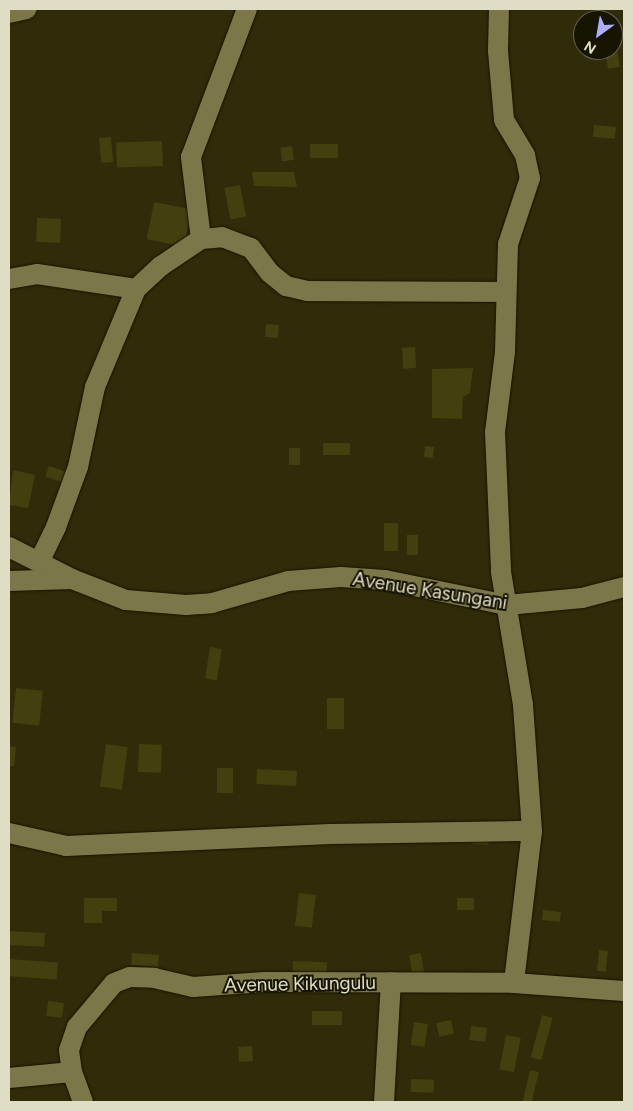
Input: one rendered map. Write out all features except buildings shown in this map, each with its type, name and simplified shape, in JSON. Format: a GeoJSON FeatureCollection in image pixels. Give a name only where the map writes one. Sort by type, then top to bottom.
{"type":"FeatureCollection","features":[{"type":"Feature","properties":{"kind":"street"},"geometry":{"type":"LineString","coordinates":[[9,14],[27,9]]}},
{"type":"Feature","properties":{"kind":"street"},"geometry":{"type":"LineString","coordinates":[[201,239],[191,157],[246,9]]}},
{"type":"Feature","properties":{"kind":"street"},"geometry":{"type":"LineString","coordinates":[[499,9],[498,51],[504,120],[525,156],[530,178],[508,244],[505,352],[495,441],[501,572],[523,705],[532,831],[514,983]]}},
{"type":"Feature","properties":{"kind":"street"},"geometry":{"type":"LineString","coordinates":[[40,560],[56,527],[78,467],[95,387],[136,289],[161,266],[201,239],[222,237],[251,248],[270,273],[286,286],[306,291],[506,292]]}},
{"type":"Feature","properties":{"kind":"street"},"geometry":{"type":"LineString","coordinates":[[9,279],[37,274],[136,289]]}},
{"type":"Feature","properties":{"kind":"street","name":"Avenue Kasungani"},"geometry":{"type":"LineString","coordinates":[[9,547],[40,560],[72,579],[126,600],[186,604],[212,603],[288,581],[341,577],[385,580],[507,605],[582,598],[624,587]]}},
{"type":"Feature","properties":{"kind":"street"},"geometry":{"type":"LineString","coordinates":[[9,581],[72,579]]}},
{"type":"Feature","properties":{"kind":"street"},"geometry":{"type":"LineString","coordinates":[[9,833],[66,846],[330,834],[532,831]]}},
{"type":"Feature","properties":{"kind":"street","name":"Avenue Kikungulu"},"geometry":{"type":"LineString","coordinates":[[83,1102],[72,1072],[70,1050],[77,1027],[114,983],[130,977],[154,978],[192,987],[265,982],[514,983],[624,991]]}},
{"type":"Feature","properties":{"kind":"street"},"geometry":{"type":"LineString","coordinates":[[384,1102],[391,982]]}},
{"type":"Feature","properties":{"kind":"street"},"geometry":{"type":"LineString","coordinates":[[9,1078],[72,1072]]}}]}
